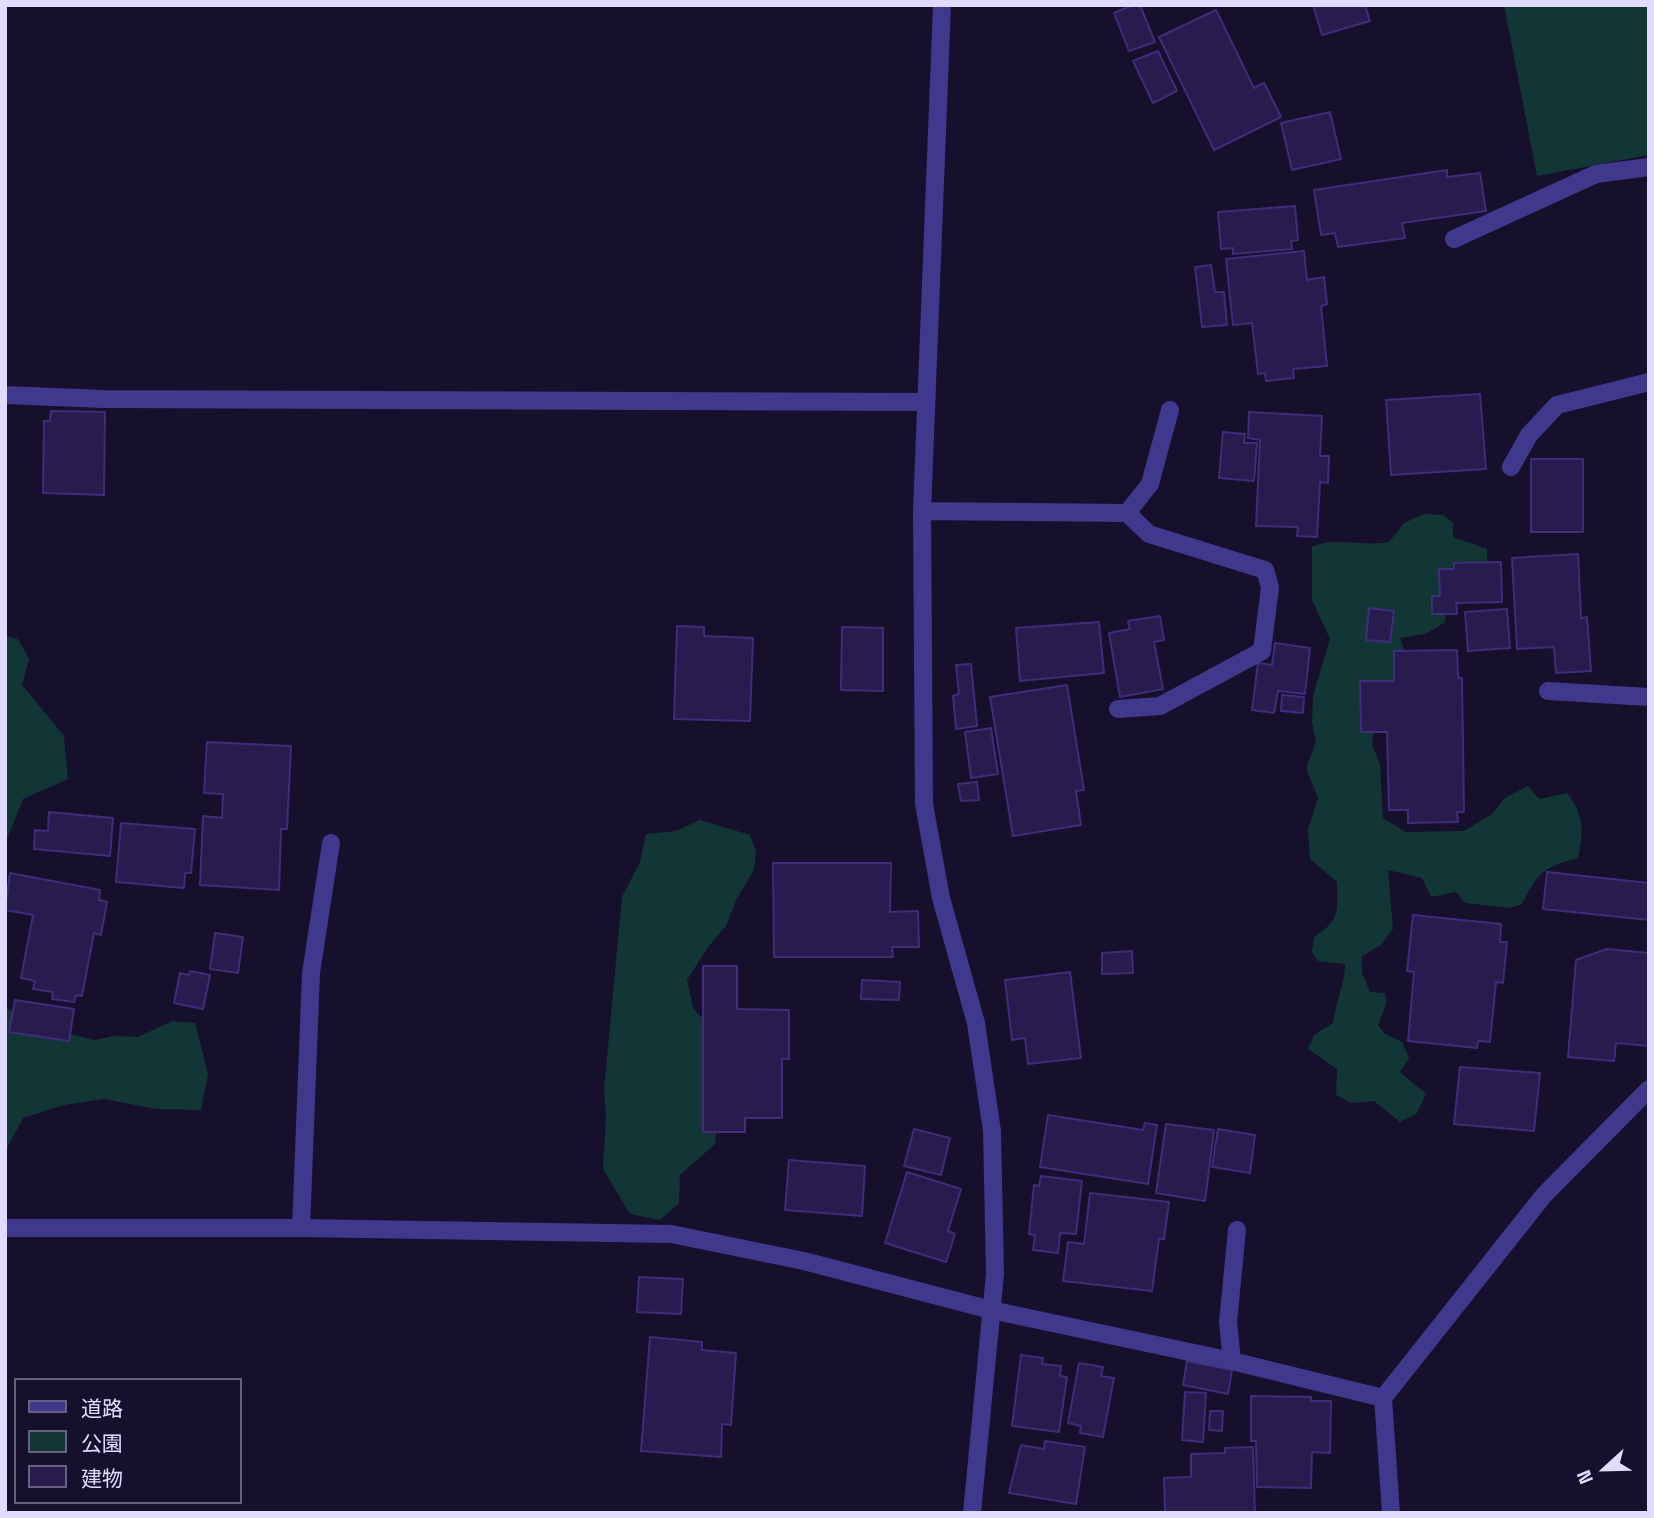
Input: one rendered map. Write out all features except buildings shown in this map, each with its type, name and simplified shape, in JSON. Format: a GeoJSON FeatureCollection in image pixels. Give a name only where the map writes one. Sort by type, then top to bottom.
{"type":"FeatureCollection","features":[{"type":"Feature","properties":{"kind":"street"},"geometry":{"type":"LineString","coordinates":[[943,5],[922,512],[924,804],[941,898],[976,1023],[992,1131],[995,1274],[972,1513]]}},
{"type":"Feature","properties":{"kind":"street"},"geometry":{"type":"LineString","coordinates":[[1454,239],[1595,174],[1649,167]]}},
{"type":"Feature","properties":{"kind":"street"},"geometry":{"type":"LineString","coordinates":[[1511,467],[1529,435],[1557,405],[1649,382]]}},
{"type":"Feature","properties":{"kind":"street"},"geometry":{"type":"LineString","coordinates":[[5,395],[103,399],[926,402]]}},
{"type":"Feature","properties":{"kind":"street"},"geometry":{"type":"LineString","coordinates":[[1127,513],[1150,484],[1170,410]]}},
{"type":"Feature","properties":{"kind":"street"},"geometry":{"type":"LineString","coordinates":[[922,512],[1127,513],[1149,534],[1265,570],[1270,587],[1262,651],[1160,706],[1118,709]]}},
{"type":"Feature","properties":{"kind":"street"},"geometry":{"type":"LineString","coordinates":[[1548,691],[1649,696]]}},
{"type":"Feature","properties":{"kind":"street"},"geometry":{"type":"LineString","coordinates":[[301,1228],[311,973],[331,843]]}},
{"type":"Feature","properties":{"kind":"street"},"geometry":{"type":"LineString","coordinates":[[1391,1513],[1383,1398],[1544,1195],[1649,1089]]}},
{"type":"Feature","properties":{"kind":"street"},"geometry":{"type":"LineString","coordinates":[[5,1228],[301,1228],[671,1234],[804,1261],[991,1310],[1232,1361],[1383,1398]]}},
{"type":"Feature","properties":{"kind":"street"},"geometry":{"type":"LineString","coordinates":[[1232,1361],[1228,1322],[1237,1230]]}},
{"type":"Feature","properties":{"kind":"green space"},"geometry":{"type":"Polygon","coordinates":[[[1504,5],[1649,5],[1649,155],[1537,176],[1504,5]]]}},
{"type":"Feature","properties":{"kind":"green space"},"geometry":{"type":"Polygon","coordinates":[[[1424,514],[1443,515],[1453,523],[1453,537],[1487,549],[1487,576],[1451,599],[1444,623],[1425,634],[1400,638],[1408,660],[1375,715],[1372,744],[1380,765],[1383,818],[1406,832],[1464,831],[1492,814],[1505,798],[1528,786],[1539,799],[1567,793],[1577,808],[1582,832],[1578,858],[1557,864],[1543,872],[1522,904],[1511,908],[1465,903],[1456,892],[1431,897],[1422,878],[1388,870],[1393,929],[1381,945],[1362,956],[1362,973],[1370,992],[1385,993],[1386,1004],[1378,1025],[1385,1034],[1402,1042],[1409,1058],[1400,1072],[1426,1094],[1417,1113],[1400,1122],[1374,1101],[1351,1103],[1336,1095],[1337,1069],[1308,1049],[1314,1035],[1333,1023],[1345,964],[1318,961],[1312,952],[1314,937],[1329,925],[1336,914],[1337,882],[1310,859],[1308,829],[1318,798],[1306,768],[1316,742],[1312,722],[1313,696],[1330,639],[1312,600],[1312,547],[1330,542],[1389,542],[1404,523],[1424,514]]]}},
{"type":"Feature","properties":{"kind":"green space"},"geometry":{"type":"Polygon","coordinates":[[[5,636],[18,639],[29,659],[22,685],[64,736],[68,779],[23,799],[5,844],[5,636]]]}},
{"type":"Feature","properties":{"kind":"green space"},"geometry":{"type":"Polygon","coordinates":[[[700,820],[750,835],[756,852],[754,870],[736,900],[726,926],[708,947],[687,980],[693,1008],[717,1034],[718,1115],[715,1144],[680,1175],[679,1203],[660,1220],[630,1214],[603,1169],[606,1117],[604,1090],[622,897],[640,862],[646,834],[676,831],[700,820]]]}},
{"type":"Feature","properties":{"kind":"green space"},"geometry":{"type":"Polygon","coordinates":[[[5,1007],[35,1025],[94,1040],[114,1036],[138,1037],[172,1021],[195,1023],[208,1074],[201,1110],[156,1109],[105,1099],[64,1105],[23,1118],[5,1152],[5,1007]]]}}]}
